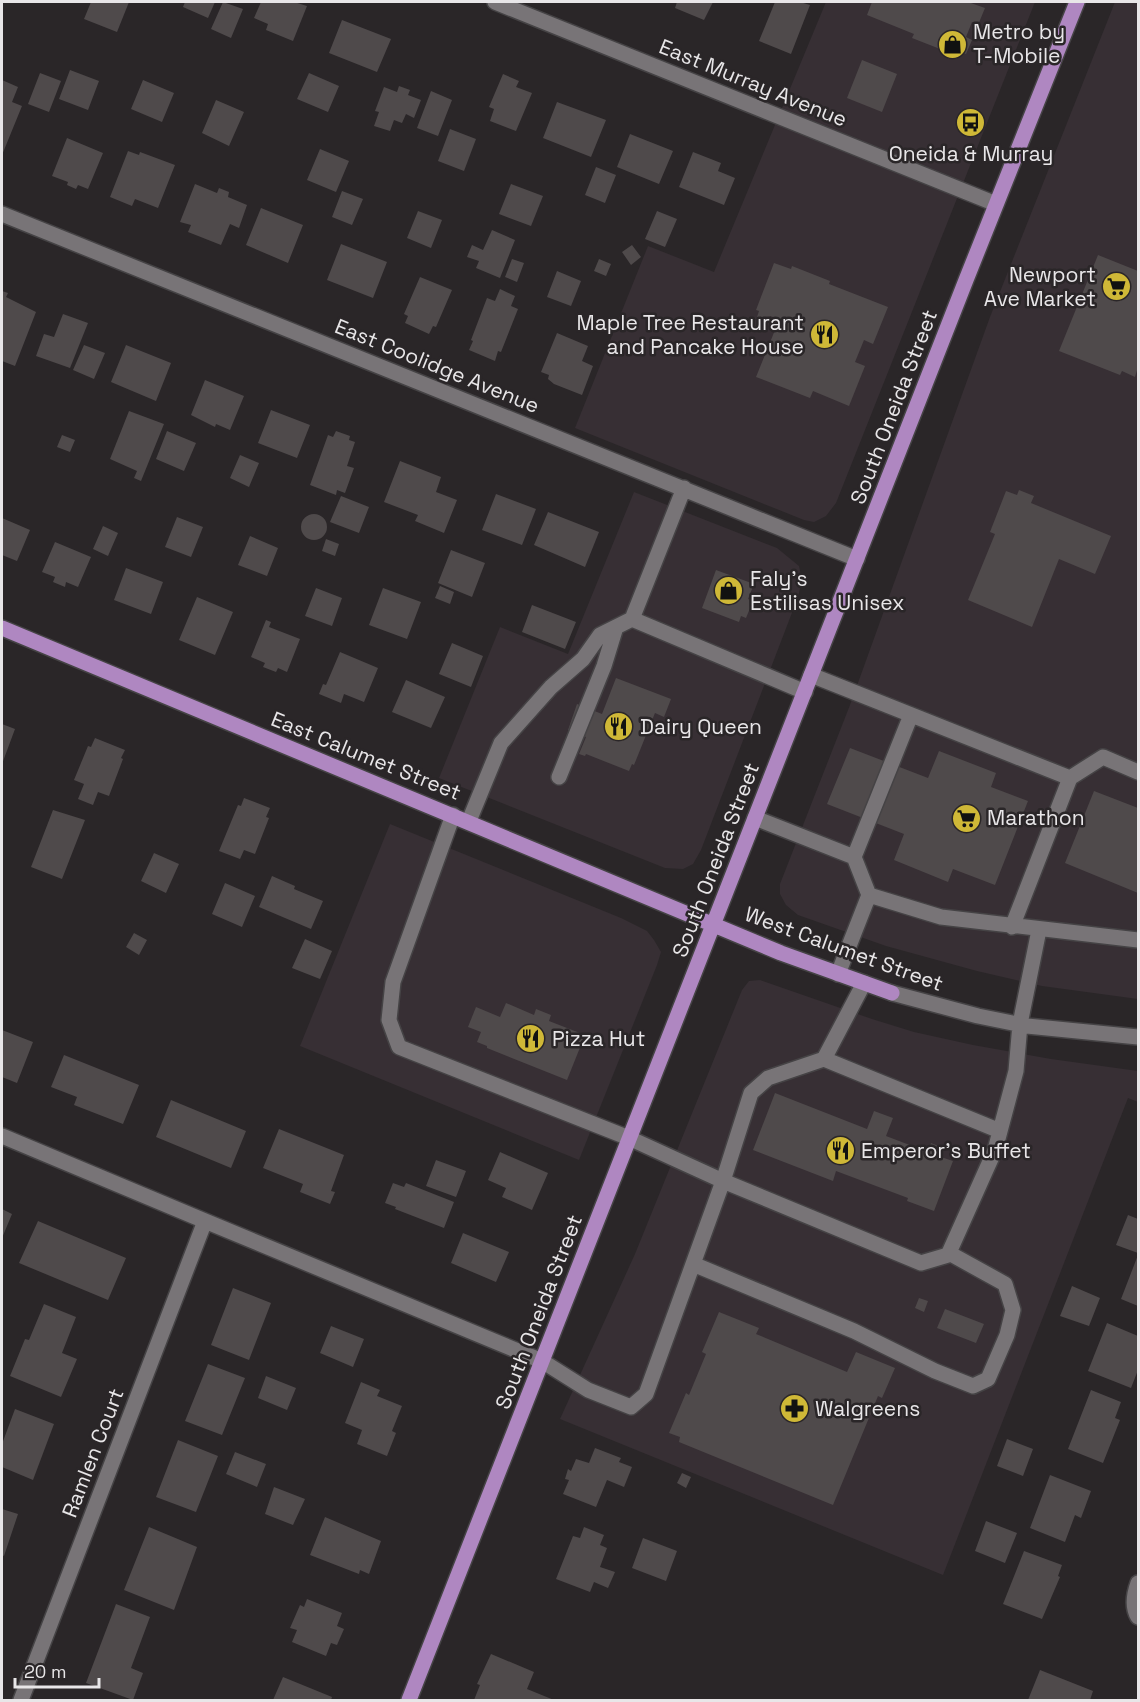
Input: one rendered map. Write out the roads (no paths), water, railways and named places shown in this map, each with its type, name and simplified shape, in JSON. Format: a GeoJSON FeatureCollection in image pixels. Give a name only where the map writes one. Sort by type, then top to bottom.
{"type":"FeatureCollection","features":[{"type":"Feature","properties":{"kind":"main road","name":"South Oneida Street"},"geometry":{"type":"LineString","coordinates":[[409,1701],[1077,2]]}},
{"type":"Feature","properties":{"kind":"main road","name":"East Calumet Street"},"geometry":{"type":"LineString","coordinates":[[2,628],[714,924]]}},
{"type":"Feature","properties":{"kind":"main road","name":"West Calumet Street"},"geometry":{"type":"LineString","coordinates":[[714,924],[781,953],[892,993]]}},
{"type":"Feature","properties":{"kind":"street","name":"East Murray Avenue"},"geometry":{"type":"LineString","coordinates":[[495,2],[996,204]]}},
{"type":"Feature","properties":{"kind":"street","name":"East Coolidge Avenue"},"geometry":{"type":"LineString","coordinates":[[2,214],[857,559]]}},
{"type":"Feature","properties":{"kind":"street"},"geometry":{"type":"LineString","coordinates":[[469,821],[501,743],[551,687],[583,659],[600,635],[632,619],[684,488]]}},
{"type":"Feature","properties":{"kind":"street"},"geometry":{"type":"LineString","coordinates":[[632,619],[805,692]]}},
{"type":"Feature","properties":{"kind":"street"},"geometry":{"type":"LineString","coordinates":[[560,777],[604,666],[616,627]]}},
{"type":"Feature","properties":{"kind":"street"},"geometry":{"type":"LineString","coordinates":[[811,675],[1070,778]]}},
{"type":"Feature","properties":{"kind":"street"},"geometry":{"type":"LineString","coordinates":[[838,974],[869,895],[854,857],[911,715]]}},
{"type":"Feature","properties":{"kind":"street"},"geometry":{"type":"LineString","coordinates":[[1012,927],[1070,778],[1103,757],[1138,772]]}},
{"type":"Feature","properties":{"kind":"street"},"geometry":{"type":"LineString","coordinates":[[453,815],[393,982],[389,1020],[399,1047],[629,1138],[723,1181],[921,1263],[948,1255],[995,1150],[1016,1071],[1020,1024],[1039,930]]}},
{"type":"Feature","properties":{"kind":"street"},"geometry":{"type":"LineString","coordinates":[[755,818],[854,857]]}},
{"type":"Feature","properties":{"kind":"street"},"geometry":{"type":"LineString","coordinates":[[869,895],[941,917],[1138,940]]}},
{"type":"Feature","properties":{"kind":"street"},"geometry":{"type":"LineString","coordinates":[[824,1059],[864,983]]}},
{"type":"Feature","properties":{"kind":"street","name":"West Calumet Street"},"geometry":{"type":"LineString","coordinates":[[892,993],[968,1014],[1020,1024],[1138,1037]]}},
{"type":"Feature","properties":{"kind":"street"},"geometry":{"type":"LineString","coordinates":[[2,1136],[542,1361],[588,1390],[631,1407],[646,1394],[723,1181],[751,1093],[768,1078],[824,1059],[1000,1131]]}},
{"type":"Feature","properties":{"kind":"street","name":"Ramlen Court"},"geometry":{"type":"LineString","coordinates":[[21,1701],[205,1221]]}},
{"type":"Feature","properties":{"kind":"street"},"geometry":{"type":"LineString","coordinates":[[693,1264],[854,1331],[935,1371],[973,1386],[988,1379],[1007,1335],[1013,1310],[1005,1284],[949,1252]]}},
{"type":"Feature","properties":{"kind":"street"},"geometry":{"type":"LineString","coordinates":[[1138,1583],[1134,1603],[1138,1617]]}},
{"type":"Feature","properties":{"kind":"place","name":"Metro by T-Mobile"},"geometry":{"type":"Point","coordinates":[952,44]}},
{"type":"Feature","properties":{"kind":"place","name":"Oneida & Murray"},"geometry":{"type":"Point","coordinates":[971,123]}},
{"type":"Feature","properties":{"kind":"place","name":"Newport Ave Market"},"geometry":{"type":"Point","coordinates":[1117,287]}},
{"type":"Feature","properties":{"kind":"place","name":"Maple Tree Restaurant and Pancake House"},"geometry":{"type":"Point","coordinates":[825,335]}},
{"type":"Feature","properties":{"kind":"place","name":"Faly's Estilisas Unisex"},"geometry":{"type":"Point","coordinates":[729,591]}},
{"type":"Feature","properties":{"kind":"place","name":"Dairy Queen"},"geometry":{"type":"Point","coordinates":[619,727]}},
{"type":"Feature","properties":{"kind":"place","name":"Marathon"},"geometry":{"type":"Point","coordinates":[966,818]}},
{"type":"Feature","properties":{"kind":"place","name":"Pizza Hut"},"geometry":{"type":"Point","coordinates":[531,1039]}},
{"type":"Feature","properties":{"kind":"place","name":"Emperor's Buffet"},"geometry":{"type":"Point","coordinates":[840,1151]}},
{"type":"Feature","properties":{"kind":"place","name":"Walgreens"},"geometry":{"type":"Point","coordinates":[794,1409]}}]}
